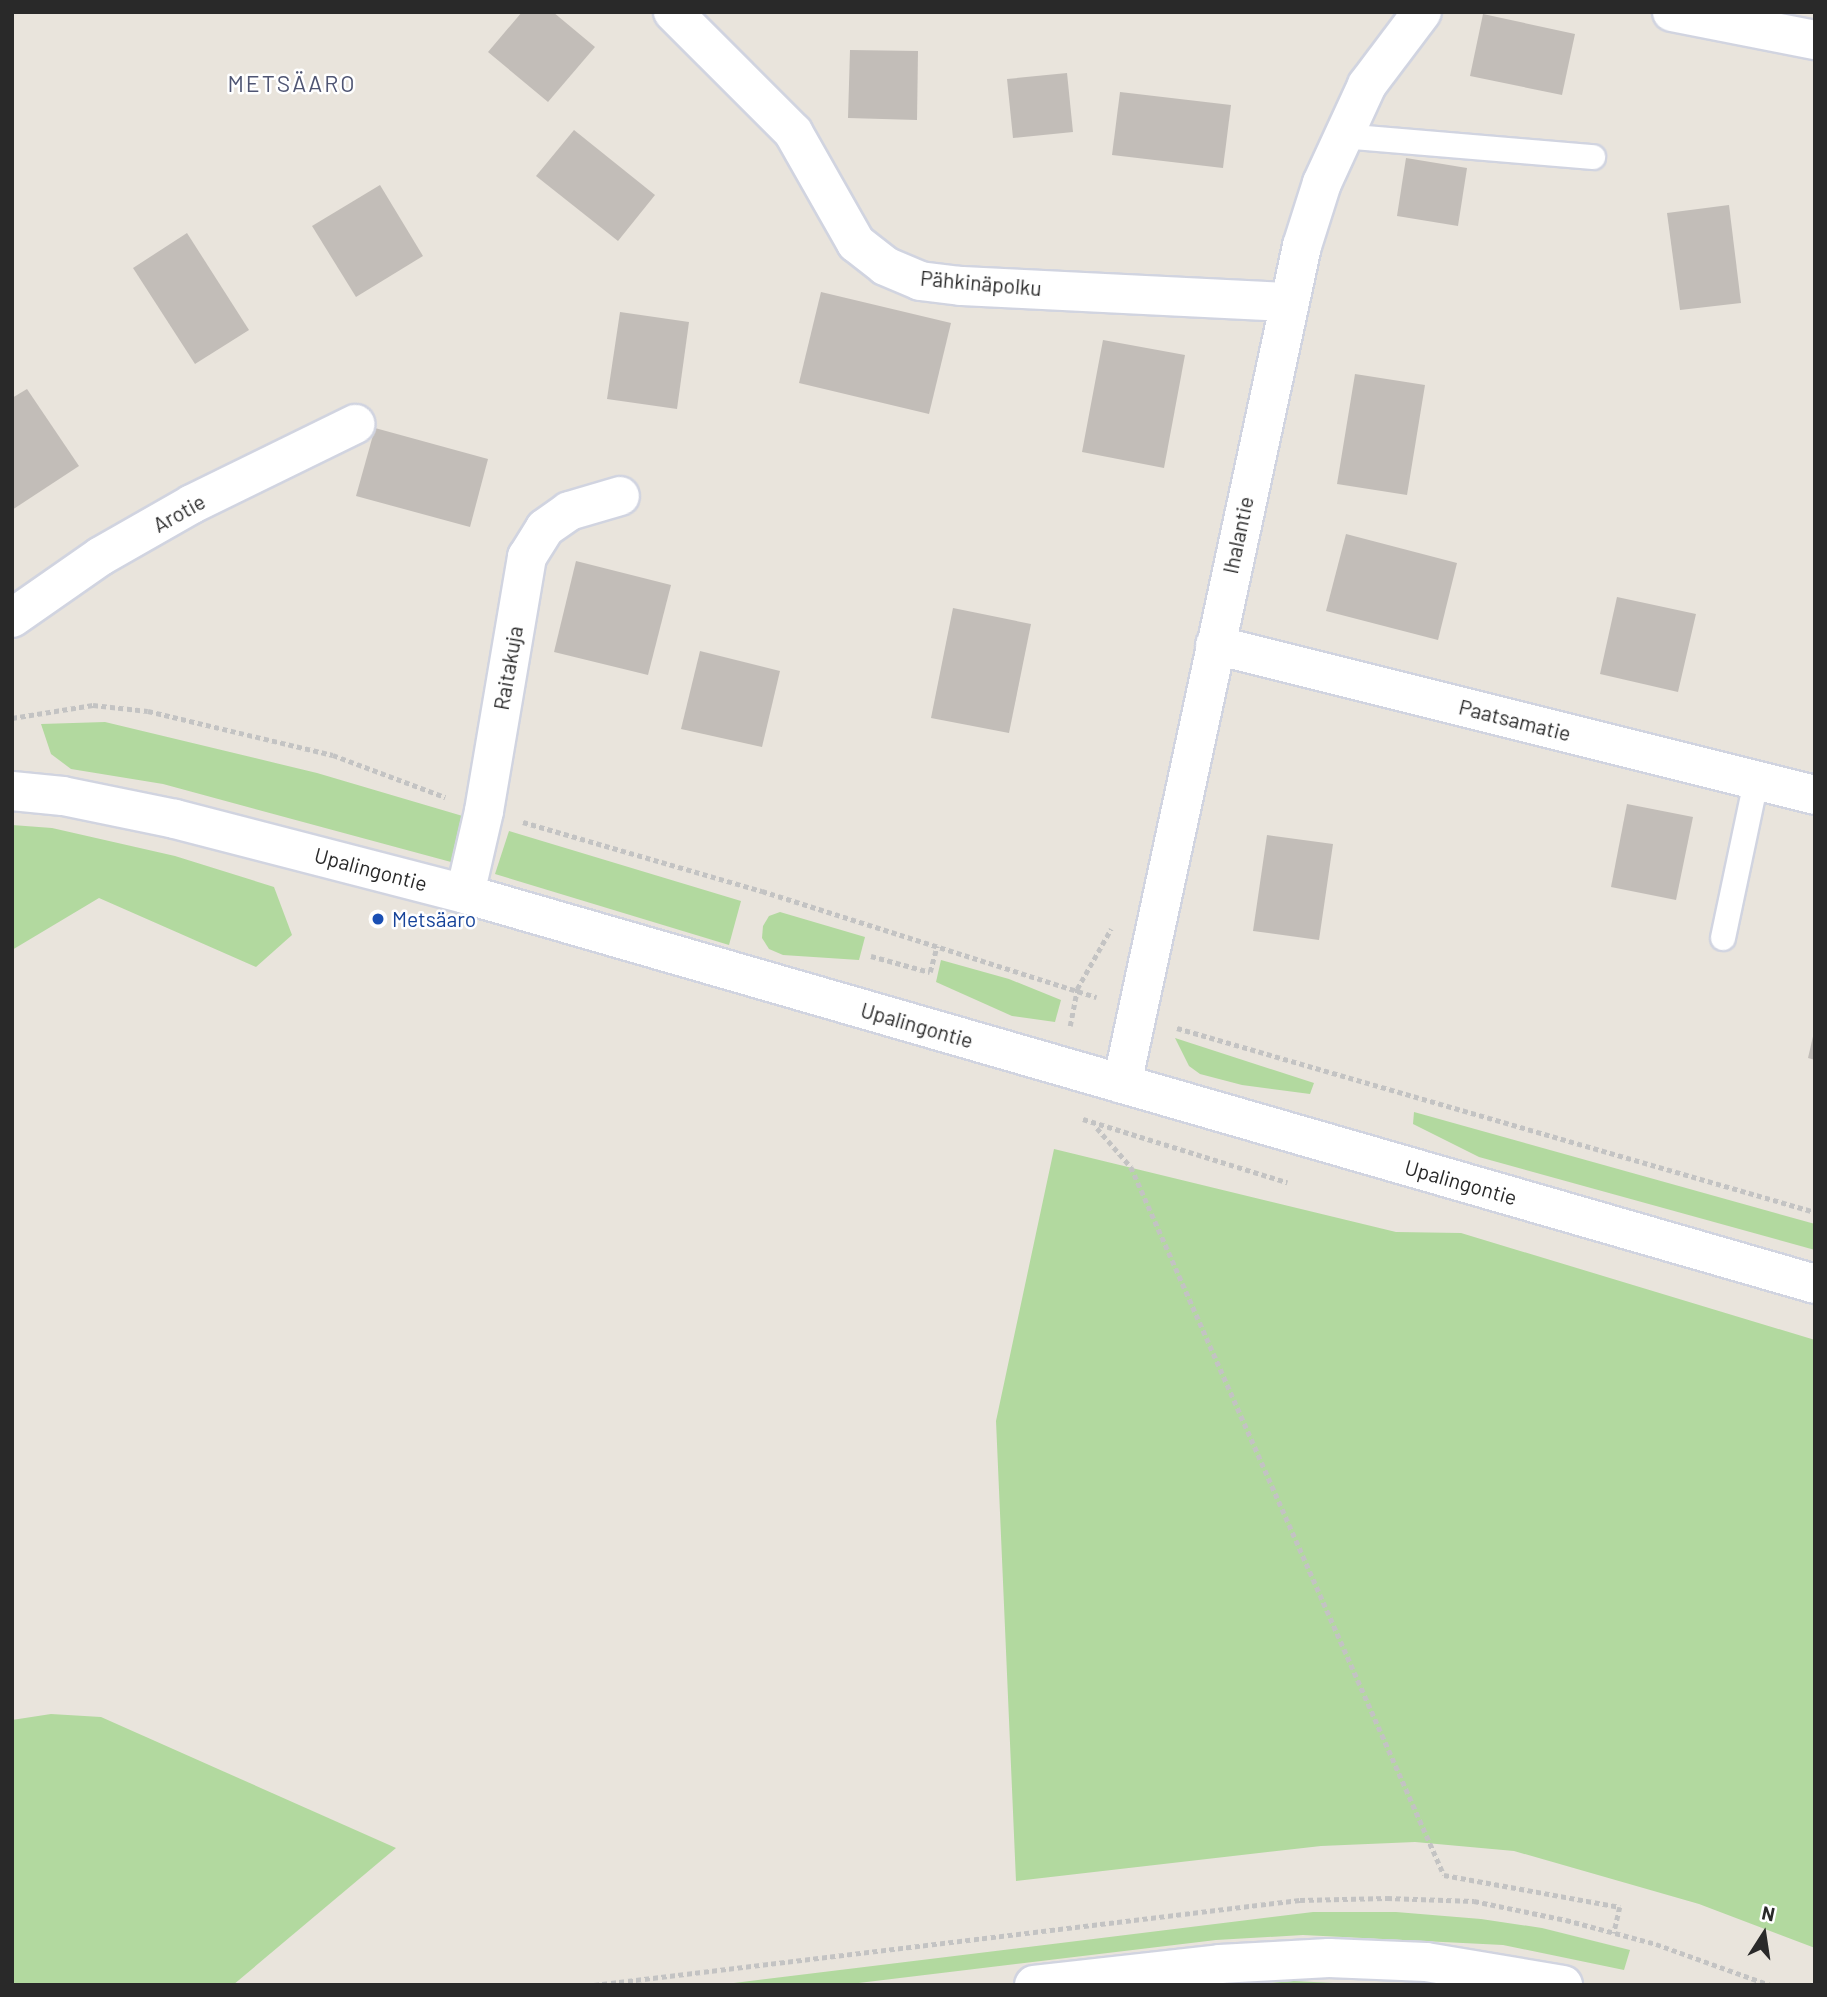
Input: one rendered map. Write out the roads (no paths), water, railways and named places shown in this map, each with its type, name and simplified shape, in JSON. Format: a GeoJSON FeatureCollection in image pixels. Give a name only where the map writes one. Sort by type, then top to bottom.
{"type":"FeatureCollection","features":[{"type":"Feature","properties":{"kind":"street","name":"Pähkinäpolku"},"geometry":{"type":"LineString","coordinates":[[673,12],[793,132],[856,243],[885,267],[920,281],[961,285],[1288,302]]}},
{"type":"Feature","properties":{"kind":"street","name":"Ihalantie"},"geometry":{"type":"LineString","coordinates":[[1122,1084],[1288,302],[1318,196],[1342,136],[1387,53],[1422,12]]}},
{"type":"Feature","properties":{"kind":"street"},"geometry":{"type":"LineString","coordinates":[[1672,12],[1815,40]]}},
{"type":"Feature","properties":{"kind":"street","name":"Arotie"},"geometry":{"type":"LineString","coordinates":[[12,618],[66,578],[181,511],[355,424]]}},
{"type":"Feature","properties":{"kind":"street","name":"Raitakuja"},"geometry":{"type":"LineString","coordinates":[[465,894],[484,811],[527,557],[545,527],[569,511],[620,495]]}},
{"type":"Feature","properties":{"kind":"street","name":"Paatsamatie"},"geometry":{"type":"LineString","coordinates":[[1215,645],[1815,795]]}},
{"type":"Feature","properties":{"kind":"street","name":"Upalingontie"},"geometry":{"type":"LineString","coordinates":[[12,791],[175,819],[465,894],[1815,1284]]}},
{"type":"Feature","properties":{"kind":"street"},"geometry":{"type":"LineString","coordinates":[[1034,1985],[1220,1964],[1329,1958],[1426,1962],[1563,1985]]}},
{"type":"Feature","properties":{"kind":"lane"},"geometry":{"type":"LineString","coordinates":[[1342,136],[1593,157]]}},
{"type":"Feature","properties":{"kind":"lane"},"geometry":{"type":"LineString","coordinates":[[1723,938],[1756,781]]}},
{"type":"Feature","properties":{"kind":"place","name":"Metsäaro"},"geometry":{"type":"Point","coordinates":[378,919]}},
{"type":"Feature","properties":{"kind":"district","name":"METSÄARO"},"geometry":{"type":"Point","coordinates":[292,83]}}]}
